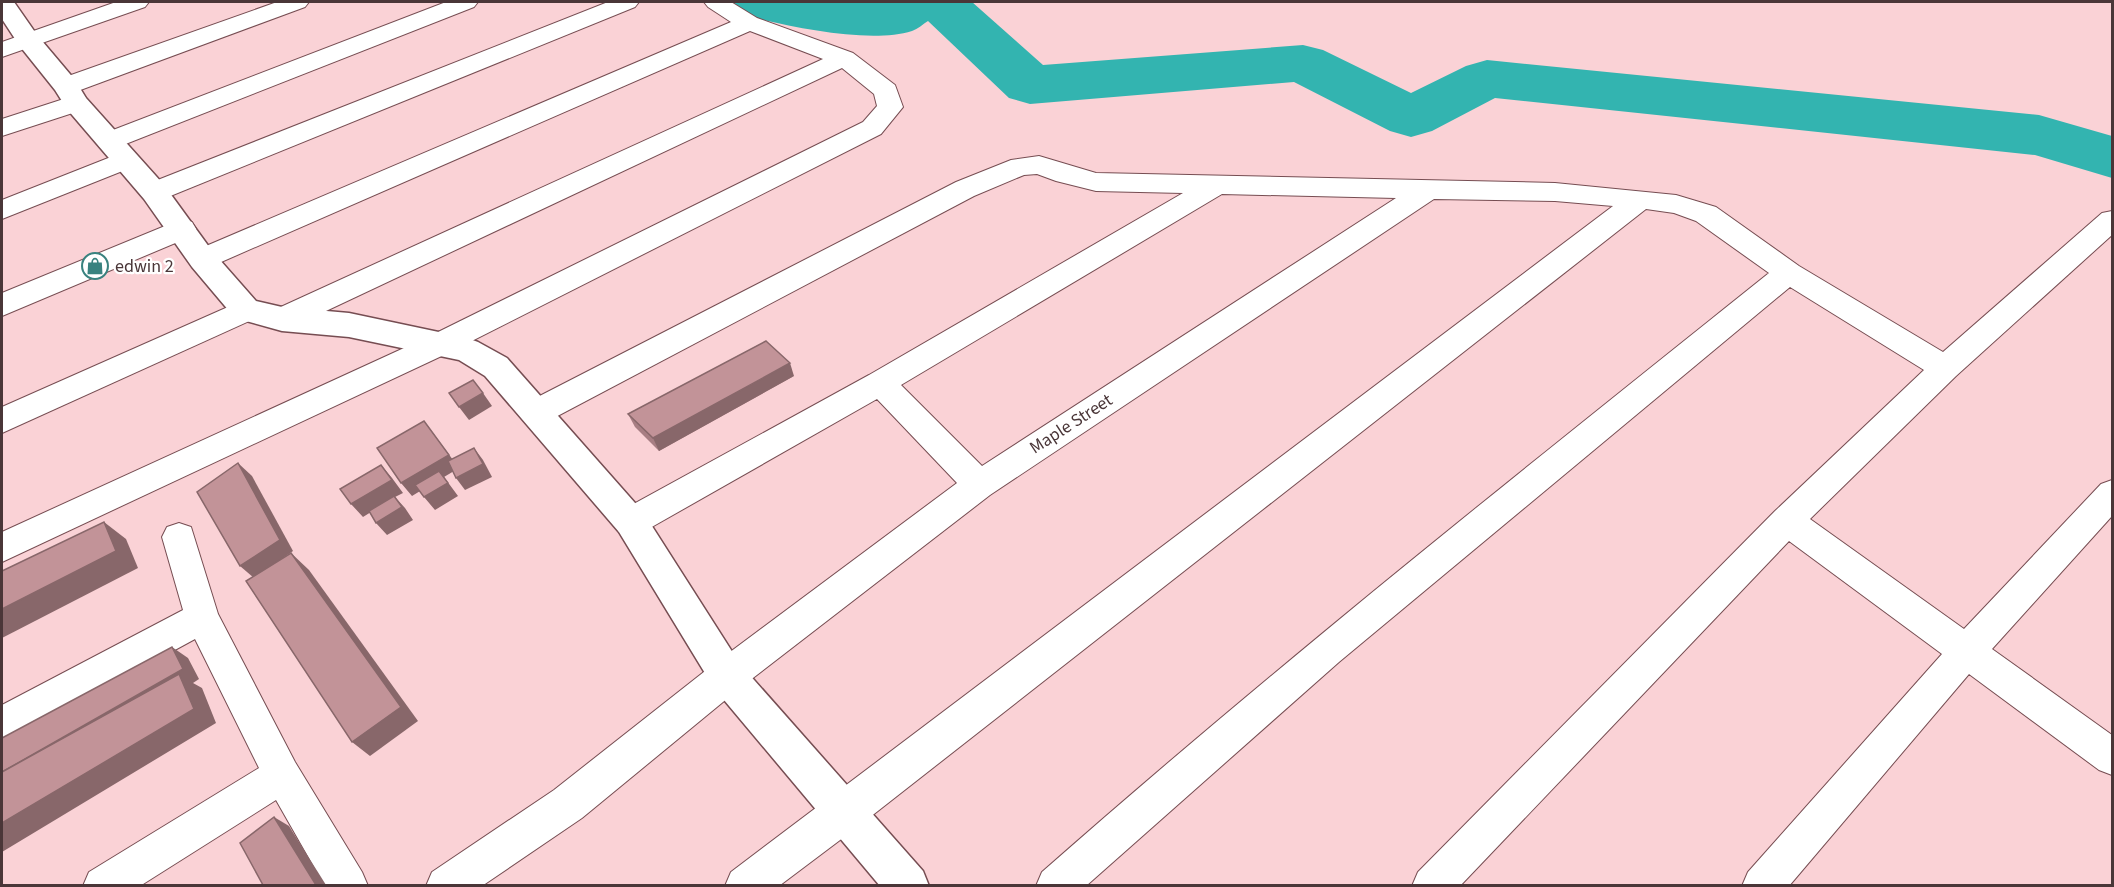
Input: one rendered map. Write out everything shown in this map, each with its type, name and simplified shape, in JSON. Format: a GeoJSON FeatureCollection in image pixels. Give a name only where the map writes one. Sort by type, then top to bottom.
{"type":"FeatureCollection","features":[{"type":"Feature","properties":{"kind":"street"},"geometry":{"type":"LineString","coordinates":[[2,2],[15,45],[71,94],[154,192],[202,259],[246,310],[282,319],[349,325],[467,350],[496,367],[631,522],[726,676],[846,811],[908,885]]}},
{"type":"Feature","properties":{"kind":"street"},"geometry":{"type":"LineString","coordinates":[[15,45],[137,2]]}},
{"type":"Feature","properties":{"kind":"street"},"geometry":{"type":"LineString","coordinates":[[2,128],[71,94],[297,2]]}},
{"type":"Feature","properties":{"kind":"street"},"geometry":{"type":"LineString","coordinates":[[2,210],[118,151],[466,2]]}},
{"type":"Feature","properties":{"kind":"street"},"geometry":{"type":"LineString","coordinates":[[154,192],[627,2]]}},
{"type":"Feature","properties":{"kind":"street"},"geometry":{"type":"LineString","coordinates":[[2,548],[438,345],[872,128],[890,107],[886,92],[844,58],[749,23],[716,2]]}},
{"type":"Feature","properties":{"kind":"street"},"geometry":{"type":"LineString","coordinates":[[202,259],[749,23]]}},
{"type":"Feature","properties":{"kind":"street"},"geometry":{"type":"LineString","coordinates":[[282,319],[844,58]]}},
{"type":"Feature","properties":{"kind":"street"},"geometry":{"type":"LineString","coordinates":[[537,412],[964,189],[1020,166],[1039,165],[1065,175],[1096,182],[1555,192],[1676,204],[1706,214],[1789,273],[1945,368]]}},
{"type":"Feature","properties":{"kind":"street"},"geometry":{"type":"LineString","coordinates":[[631,522],[880,383],[1217,185]]}},
{"type":"Feature","properties":{"kind":"street","name":"Maple Street"},"geometry":{"type":"LineString","coordinates":[[446,885],[568,804],[726,676],[979,485],[1429,189]]}},
{"type":"Feature","properties":{"kind":"street"},"geometry":{"type":"LineString","coordinates":[[745,885],[846,811],[1641,199]]}},
{"type":"Feature","properties":{"kind":"street"},"geometry":{"type":"LineString","coordinates":[[1431,885],[1787,522],[1945,368],[2112,220]]}},
{"type":"Feature","properties":{"kind":"street"},"geometry":{"type":"LineString","coordinates":[[2,305],[182,229]]}},
{"type":"Feature","properties":{"kind":"street"},"geometry":{"type":"LineString","coordinates":[[1056,885],[1209,751],[1443,554],[1789,273]]}},
{"type":"Feature","properties":{"kind":"street"},"geometry":{"type":"LineString","coordinates":[[2,421],[246,310]]}},
{"type":"Feature","properties":{"kind":"street"},"geometry":{"type":"LineString","coordinates":[[880,383],[979,485]]}},
{"type":"Feature","properties":{"kind":"street"},"geometry":{"type":"LineString","coordinates":[[1762,885],[1966,652],[2112,494]]}},
{"type":"Feature","properties":{"kind":"street"},"geometry":{"type":"LineString","coordinates":[[1787,522],[2112,757]]}},
{"type":"Feature","properties":{"kind":"street"},"geometry":{"type":"LineString","coordinates":[[178,537],[201,617],[282,775],[348,885]]}},
{"type":"Feature","properties":{"kind":"street"},"geometry":{"type":"LineString","coordinates":[[2,724],[201,617]]}},
{"type":"Feature","properties":{"kind":"street"},"geometry":{"type":"LineString","coordinates":[[103,885],[282,775]]}},
{"type":"Feature","properties":{"kind":"building"},"geometry":{"type":"Polygon","coordinates":[[[766,341],[790,363],[653,438],[628,414],[766,341]]]}},
{"type":"Feature","properties":{"kind":"building"},"geometry":{"type":"Polygon","coordinates":[[[473,380],[483,393],[459,407],[449,393],[473,380]]]}},
{"type":"Feature","properties":{"kind":"building"},"geometry":{"type":"Polygon","coordinates":[[[424,421],[449,455],[401,483],[377,448],[424,421]]]}},
{"type":"Feature","properties":{"kind":"building"},"geometry":{"type":"Polygon","coordinates":[[[474,448],[483,464],[456,478],[448,461],[474,448]]]}},
{"type":"Feature","properties":{"kind":"building"},"geometry":{"type":"Polygon","coordinates":[[[238,463],[280,540],[240,566],[197,492],[238,463]]]}},
{"type":"Feature","properties":{"kind":"building"},"geometry":{"type":"Polygon","coordinates":[[[381,465],[392,480],[351,504],[340,489],[381,465]]]}},
{"type":"Feature","properties":{"kind":"building"},"geometry":{"type":"Polygon","coordinates":[[[439,471],[448,483],[424,497],[415,485],[439,471]]]}},
{"type":"Feature","properties":{"kind":"building"},"geometry":{"type":"Polygon","coordinates":[[[394,496],[402,507],[376,523],[369,511],[394,496]]]}},
{"type":"Feature","properties":{"kind":"building"},"geometry":{"type":"Polygon","coordinates":[[[104,522],[116,551],[2,609],[2,571],[104,522]]]}},
{"type":"Feature","properties":{"kind":"building"},"geometry":{"type":"Polygon","coordinates":[[[291,553],[401,707],[352,742],[246,581],[291,553]]]}},
{"type":"Feature","properties":{"kind":"building"},"geometry":{"type":"Polygon","coordinates":[[[172,647],[183,669],[2,772],[2,738],[172,647]]]}},
{"type":"Feature","properties":{"kind":"building"},"geometry":{"type":"Polygon","coordinates":[[[179,674],[194,709],[2,823],[2,772],[179,674]]]}},
{"type":"Feature","properties":{"kind":"building"},"geometry":{"type":"Polygon","coordinates":[[[274,817],[316,885],[263,885],[240,843],[274,817]]]}},
{"type":"Feature","properties":{"kind":"waterway"},"geometry":{"type":"LineString","coordinates":[[756,2],[842,17],[896,18],[918,2],[940,2],[1030,85],[1303,63],[1411,117],[1487,79],[2039,135],[2112,157]]}},
{"type":"Feature","properties":{"kind":"place","name":"edwin 2"},"geometry":{"type":"Point","coordinates":[95,266]}}]}
